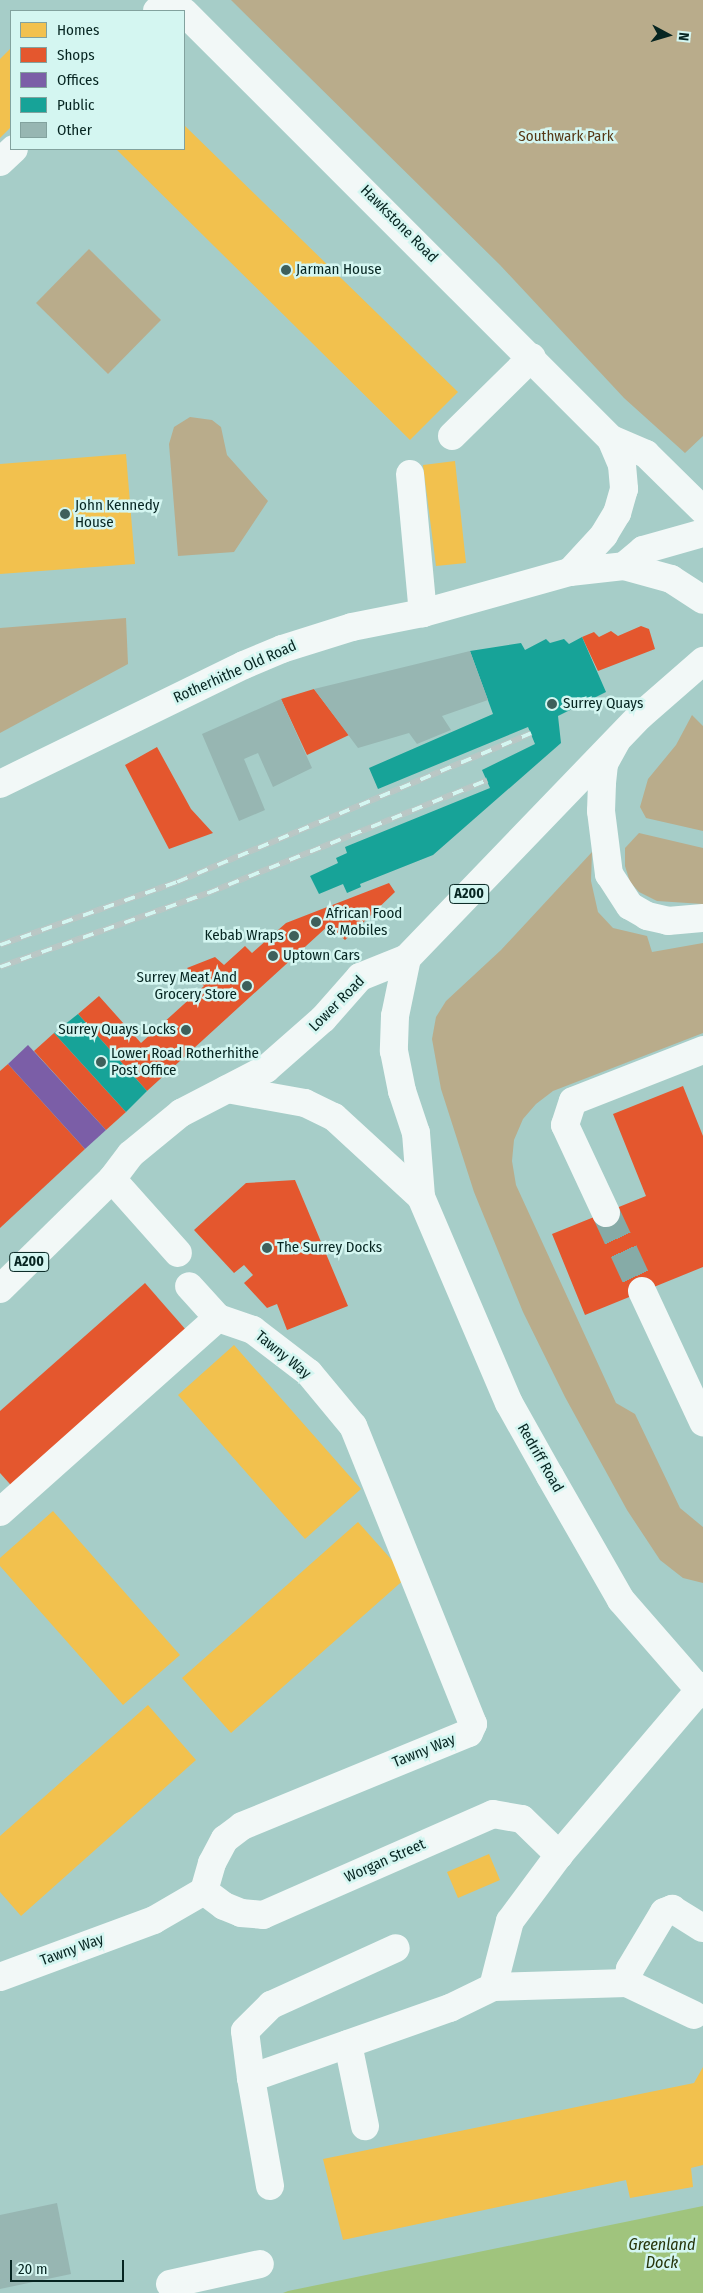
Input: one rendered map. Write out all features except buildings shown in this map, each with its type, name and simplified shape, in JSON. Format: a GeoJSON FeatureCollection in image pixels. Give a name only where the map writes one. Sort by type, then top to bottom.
{"type":"FeatureCollection","features":[{"type":"Feature","properties":{"kind":"main road"},"geometry":{"type":"LineString","coordinates":[[158,10],[170,0]]}},
{"type":"Feature","properties":{"kind":"main road","name":"Hawkstone Road"},"geometry":{"type":"LineString","coordinates":[[170,0],[181,10]]}},
{"type":"Feature","properties":{"kind":"main road","name":"Hawkstone Road"},"geometry":{"type":"LineString","coordinates":[[185,14],[532,357],[611,438],[646,454],[703,510]]}},
{"type":"Feature","properties":{"kind":"main road"},"geometry":{"type":"LineString","coordinates":[[0,162],[13,150]]}},
{"type":"Feature","properties":{"kind":"main road"},"geometry":{"type":"LineString","coordinates":[[452,436],[532,357]]}},
{"type":"Feature","properties":{"kind":"main road","name":"Hawkstone Road"},"geometry":{"type":"LineString","coordinates":[[570,572],[604,535],[617,513],[624,488],[622,465],[611,438]]}},
{"type":"Feature","properties":{"kind":"main road"},"geometry":{"type":"LineString","coordinates":[[410,474],[423,613]]}},
{"type":"Feature","properties":{"kind":"main road"},"geometry":{"type":"LineString","coordinates":[[624,566],[643,550],[703,533]]}},
{"type":"Feature","properties":{"kind":"main road","name":"Rotherhithe Old Road"},"geometry":{"type":"LineString","coordinates":[[0,784],[282,648],[352,627],[423,613],[570,572],[624,566],[671,579],[703,600]]}},
{"type":"Feature","properties":{"kind":"main road","name":"Lower Road"},"geometry":{"type":"LineString","coordinates":[[0,1288],[112,1179],[131,1154],[181,1114],[266,1068],[323,1019],[360,977],[407,958],[616,742],[703,661]]}},
{"type":"Feature","properties":{"kind":"main road"},"geometry":{"type":"LineString","coordinates":[[616,742],[604,764],[602,783],[601,811],[609,874],[630,906],[647,916],[668,921],[703,918]]}},
{"type":"Feature","properties":{"kind":"main road","name":"Redriff Road"},"geometry":{"type":"LineString","coordinates":[[407,958],[395,1016],[394,1051],[402,1091],[416,1133],[421,1197],[509,1403],[550,1476],[621,1600],[702,1690]]}},
{"type":"Feature","properties":{"kind":"main road"},"geometry":{"type":"LineString","coordinates":[[606,1213],[565,1124],[573,1101],[703,1050]]}},
{"type":"Feature","properties":{"kind":"main road","name":"Redriff Road"},"geometry":{"type":"LineString","coordinates":[[227,1089],[296,1101],[334,1117],[421,1197]]}},
{"type":"Feature","properties":{"kind":"main road"},"geometry":{"type":"LineString","coordinates":[[112,1179],[178,1253]]}},
{"type":"Feature","properties":{"kind":"main road","name":"Tawny Way"},"geometry":{"type":"LineString","coordinates":[[0,1977],[154,1920],[204,1891],[212,1863],[225,1839],[242,1826],[469,1733],[473,1724],[353,1426],[309,1374],[253,1330],[218,1318],[189,1286]]}},
{"type":"Feature","properties":{"kind":"main road"},"geometry":{"type":"LineString","coordinates":[[642,1291],[703,1422]]}},
{"type":"Feature","properties":{"kind":"main road"},"geometry":{"type":"LineString","coordinates":[[0,1512],[218,1318]]}},
{"type":"Feature","properties":{"kind":"main road"},"geometry":{"type":"LineString","coordinates":[[493,1987],[510,1921],[559,1855],[702,1690]]}},
{"type":"Feature","properties":{"kind":"main road","name":"Worgan Street"},"geometry":{"type":"LineString","coordinates":[[204,1891],[224,1906],[241,1913],[263,1915],[493,1814],[522,1820],[559,1855]]}},
{"type":"Feature","properties":{"kind":"main road"},"geometry":{"type":"LineString","coordinates":[[626,1983],[630,1969],[664,1912],[672,1908],[703,1928]]}},
{"type":"Feature","properties":{"kind":"main road"},"geometry":{"type":"LineString","coordinates":[[270,2186],[251,2078],[245,2031],[271,2005],[396,1948]]}},
{"type":"Feature","properties":{"kind":"main road"},"geometry":{"type":"LineString","coordinates":[[251,2078],[450,2008],[493,1987],[626,1983],[694,2014]]}},
{"type":"Feature","properties":{"kind":"main road"},"geometry":{"type":"LineString","coordinates":[[348,2044],[365,2126]]}},
{"type":"Feature","properties":{"kind":"main road"},"geometry":{"type":"LineString","coordinates":[[170,2284],[208,2285],[260,2264]]}},
{"type":"Feature","properties":{"kind":"green space","name":"Southwark Park"},"geometry":{"type":"Polygon","coordinates":[[[231,0],[703,0],[703,436],[685,453],[624,398],[500,265],[231,0]]]}},
{"type":"Feature","properties":{"kind":"green space"},"geometry":{"type":"Polygon","coordinates":[[[89,249],[161,320],[108,374],[36,303],[89,249]]]}},
{"type":"Feature","properties":{"kind":"green space"},"geometry":{"type":"Polygon","coordinates":[[[190,417],[212,420],[221,427],[227,455],[268,501],[234,552],[178,556],[169,444],[174,427],[190,417]]]}},
{"type":"Feature","properties":{"kind":"green space"},"geometry":{"type":"Polygon","coordinates":[[[126,618],[128,664],[0,733],[0,628],[126,618]]]}},
{"type":"Feature","properties":{"kind":"green space"},"geometry":{"type":"Polygon","coordinates":[[[692,715],[703,726],[703,831],[646,818],[640,807],[648,779],[676,745],[692,715]]]}},
{"type":"Feature","properties":{"kind":"green space"},"geometry":{"type":"Polygon","coordinates":[[[639,833],[703,848],[703,904],[657,901],[639,892],[630,882],[625,866],[625,848],[639,833]]]}},
{"type":"Feature","properties":{"kind":"green space"},"geometry":{"type":"Polygon","coordinates":[[[592,852],[591,881],[598,912],[613,928],[647,936],[652,952],[703,943],[703,1033],[553,1091],[536,1104],[523,1119],[514,1140],[512,1161],[516,1185],[616,1403],[635,1414],[680,1508],[703,1527],[703,1583],[683,1578],[660,1560],[627,1510],[565,1397],[523,1312],[474,1192],[441,1089],[432,1039],[436,1017],[446,1001],[501,950],[592,852]]]}},
{"type":"Feature","properties":{"kind":"water","name":"Greenland Dock"},"geometry":{"type":"Polygon","coordinates":[[[703,2206],[703,2293],[283,2293],[288,2291],[703,2206]]]}},
{"type":"Feature","properties":{"kind":"tunnel"},"geometry":{"type":"LineString","coordinates":[[606,1213],[642,1291]]}},
{"type":"Feature","properties":{"kind":"railway"},"geometry":{"type":"LineString","coordinates":[[0,945],[177,882],[531,733]]}},
{"type":"Feature","properties":{"kind":"railway"},"geometry":{"type":"LineString","coordinates":[[0,967],[208,893],[487,780]]}},
{"type":"Feature","properties":{"kind":"place","name":"Jarman House"},"geometry":{"type":"Point","coordinates":[286,270]}},
{"type":"Feature","properties":{"kind":"place","name":"John Kennedy House"},"geometry":{"type":"Point","coordinates":[65,514]}},
{"type":"Feature","properties":{"kind":"place","name":"Surrey Quays"},"geometry":{"type":"Point","coordinates":[552,704]}},
{"type":"Feature","properties":{"kind":"place","name":"African Food & Mobiles"},"geometry":{"type":"Point","coordinates":[316,922]}},
{"type":"Feature","properties":{"kind":"place","name":"Kebab Wraps"},"geometry":{"type":"Point","coordinates":[294,936]}},
{"type":"Feature","properties":{"kind":"place","name":"Uptown Cars"},"geometry":{"type":"Point","coordinates":[273,956]}},
{"type":"Feature","properties":{"kind":"place","name":"Surrey Meat And Grocery Store"},"geometry":{"type":"Point","coordinates":[247,986]}},
{"type":"Feature","properties":{"kind":"place","name":"Surrey Quays Locks"},"geometry":{"type":"Point","coordinates":[186,1030]}},
{"type":"Feature","properties":{"kind":"place","name":"Lower Road Rotherhithe Post Office"},"geometry":{"type":"Point","coordinates":[101,1062]}},
{"type":"Feature","properties":{"kind":"place","name":"The Surrey Docks"},"geometry":{"type":"Point","coordinates":[267,1248]}}]}
